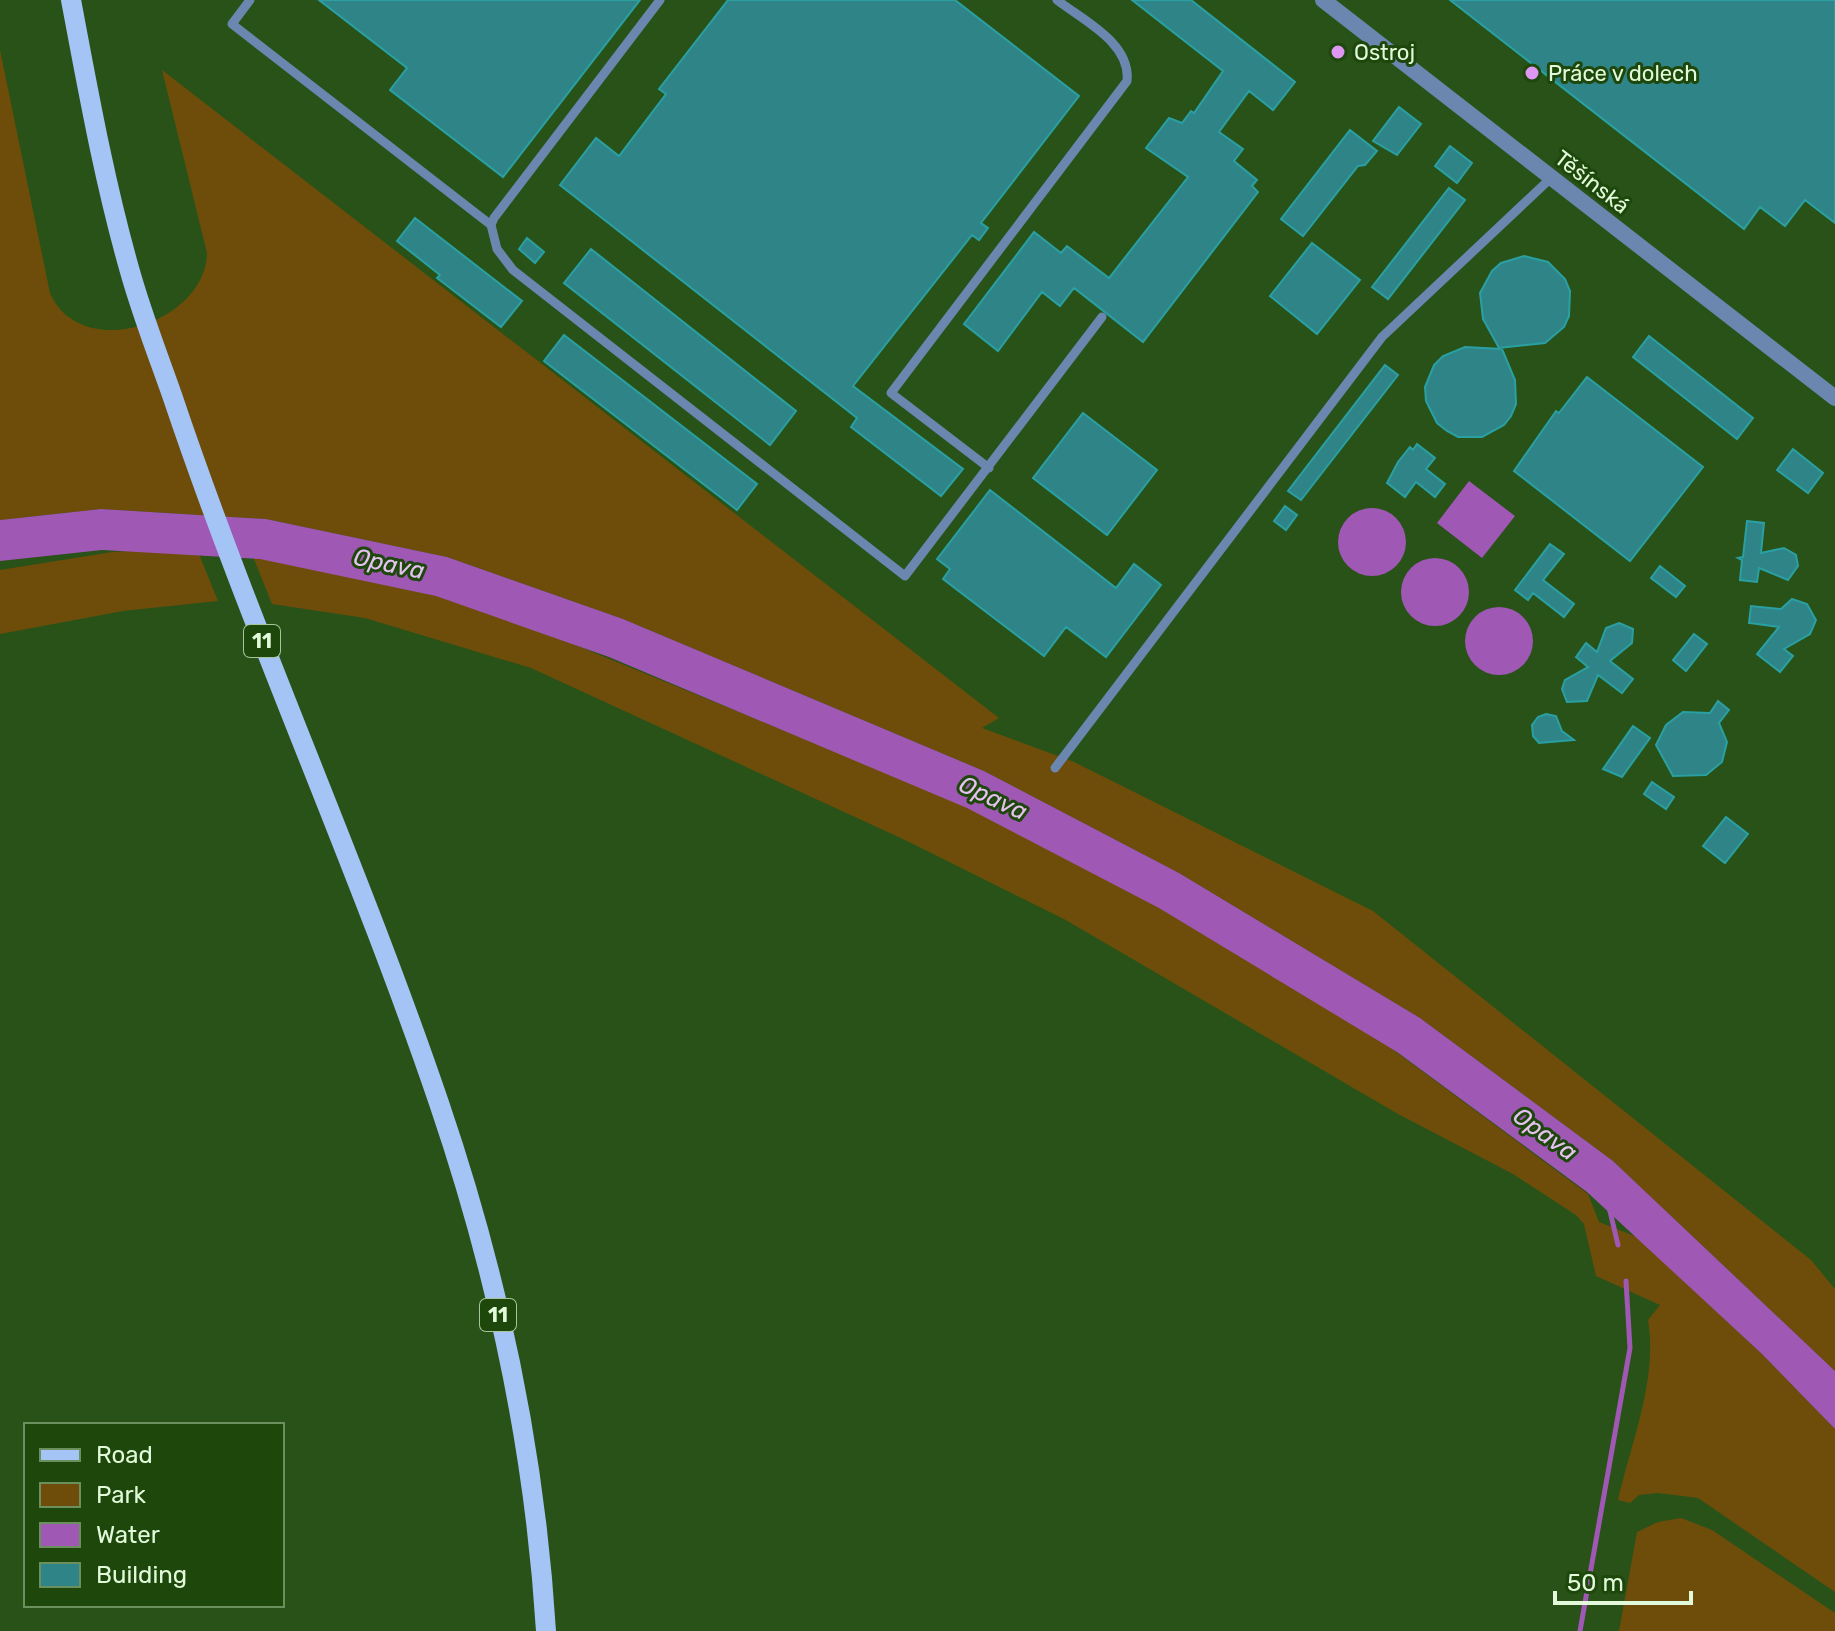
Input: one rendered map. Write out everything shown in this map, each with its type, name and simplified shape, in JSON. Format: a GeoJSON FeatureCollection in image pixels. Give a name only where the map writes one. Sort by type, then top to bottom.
{"type":"FeatureCollection","features":[{"type":"Feature","properties":{"kind":"main road","name":"11"},"geometry":{"type":"LineString","coordinates":[[71,0],[105,169],[130,271],[201,482],[440,1105],[480,1241],[517,1394],[541,1550],[546,1631]]}},
{"type":"Feature","properties":{"kind":"street","name":"Těšínská"},"geometry":{"type":"LineString","coordinates":[[1323,0],[1835,398]]}},
{"type":"Feature","properties":{"kind":"lane"},"geometry":{"type":"LineString","coordinates":[[250,0],[232,24],[491,225],[497,249],[513,270],[905,576],[1102,317]]}},
{"type":"Feature","properties":{"kind":"lane"},"geometry":{"type":"LineString","coordinates":[[491,225],[660,0]]}},
{"type":"Feature","properties":{"kind":"lane"},"geometry":{"type":"LineString","coordinates":[[989,468],[891,393],[1127,81],[1129,64],[1120,49],[1057,0]]}},
{"type":"Feature","properties":{"kind":"lane"},"geometry":{"type":"LineString","coordinates":[[1055,768],[1382,337],[1551,178]]}},
{"type":"Feature","properties":{"kind":"green space"},"geometry":{"type":"Polygon","coordinates":[[[0,50],[50,293],[66,315],[87,327],[113,330],[140,326],[165,315],[186,299],[201,278],[207,253],[162,70],[999,718],[982,728],[1074,762],[1373,911],[1811,1260],[1835,1289],[1835,1371],[1613,1161],[1420,1018],[1179,873],[984,771],[623,619],[447,557],[266,519],[101,509],[0,520],[0,50]]]}},
{"type":"Feature","properties":{"kind":"green space"},"geometry":{"type":"Polygon","coordinates":[[[152,550],[199,554],[218,601],[123,611],[0,634],[0,570],[112,552],[152,550]]]}},
{"type":"Feature","properties":{"kind":"green space"},"geometry":{"type":"Polygon","coordinates":[[[252,554],[414,588],[551,635],[944,796],[1132,892],[1361,1026],[1588,1194],[1599,1222],[1637,1237],[1762,1354],[1835,1429],[1835,1592],[1698,1498],[1658,1493],[1639,1495],[1630,1503],[1618,1500],[1646,1388],[1650,1342],[1648,1320],[1660,1305],[1596,1276],[1584,1224],[1576,1215],[1513,1174],[1398,1114],[1064,919],[905,840],[531,668],[365,618],[272,604],[252,554]]]}},
{"type":"Feature","properties":{"kind":"green space"},"geometry":{"type":"Polygon","coordinates":[[[1681,1518],[1712,1530],[1835,1613],[1835,1631],[1619,1631],[1637,1532],[1658,1522],[1681,1518]]]}},
{"type":"Feature","properties":{"kind":"water"},"geometry":{"type":"Polygon","coordinates":[[[1469,481],[1515,516],[1482,558],[1437,523],[1469,481]]]}},
{"type":"Feature","properties":{"kind":"water"},"geometry":{"type":"Polygon","coordinates":[[[1372,508],[1396,518],[1406,542],[1396,566],[1372,576],[1348,566],[1338,542],[1348,518],[1372,508]]]}},
{"type":"Feature","properties":{"kind":"water","name":"Opava"},"geometry":{"type":"Polygon","coordinates":[[[101,509],[266,519],[447,557],[623,619],[984,771],[1179,873],[1420,1018],[1613,1161],[1835,1371],[1835,1429],[1762,1354],[1587,1192],[1397,1052],[1159,908],[967,808],[609,657],[436,596],[260,559],[102,550],[0,561],[0,520],[101,509]]]}},
{"type":"Feature","properties":{"kind":"water"},"geometry":{"type":"Polygon","coordinates":[[[1435,558],[1459,568],[1469,592],[1459,616],[1435,626],[1411,616],[1401,592],[1411,568],[1435,558]]]}},
{"type":"Feature","properties":{"kind":"water"},"geometry":{"type":"Polygon","coordinates":[[[1499,607],[1523,617],[1533,641],[1523,665],[1499,675],[1475,665],[1465,641],[1475,617],[1499,607]]]}},
{"type":"Feature","properties":{"kind":"building"},"geometry":{"type":"Polygon","coordinates":[[[319,0],[640,0],[503,177],[390,90],[407,68],[319,0]]]}},
{"type":"Feature","properties":{"kind":"building"},"geometry":{"type":"Polygon","coordinates":[[[728,0],[955,0],[1079,96],[981,223],[988,228],[979,240],[972,235],[853,386],[963,469],[941,496],[851,427],[857,418],[560,185],[596,138],[619,156],[666,94],[659,89],[728,0]]]}},
{"type":"Feature","properties":{"kind":"building"},"geometry":{"type":"Polygon","coordinates":[[[1132,0],[1191,0],[1295,82],[1273,110],[1249,91],[1219,132],[1243,149],[1234,161],[1257,180],[1252,186],[1258,192],[1143,342],[1074,288],[1060,306],[1042,292],[998,351],[964,324],[1034,232],[1061,253],[1067,246],[1109,278],[1188,177],[1146,148],[1169,118],[1182,123],[1191,111],[1194,113],[1223,71],[1132,0]]]}},
{"type":"Feature","properties":{"kind":"building"},"geometry":{"type":"Polygon","coordinates":[[[1450,0],[1835,0],[1835,223],[1805,200],[1785,226],[1760,207],[1744,229],[1450,0]]]}},
{"type":"Feature","properties":{"kind":"building"},"geometry":{"type":"Polygon","coordinates":[[[1399,107],[1421,124],[1397,155],[1373,141],[1399,107]]]}},
{"type":"Feature","properties":{"kind":"building"},"geometry":{"type":"Polygon","coordinates":[[[1350,130],[1377,151],[1365,165],[1358,166],[1303,236],[1281,219],[1350,130]]]}},
{"type":"Feature","properties":{"kind":"building"},"geometry":{"type":"Polygon","coordinates":[[[1450,146],[1472,163],[1457,183],[1435,166],[1450,146]]]}},
{"type":"Feature","properties":{"kind":"building"},"geometry":{"type":"Polygon","coordinates":[[[1449,188],[1465,200],[1388,299],[1372,287],[1449,188]]]}},
{"type":"Feature","properties":{"kind":"building"},"geometry":{"type":"Polygon","coordinates":[[[415,218],[522,301],[501,327],[437,278],[440,275],[397,241],[415,218]]]}},
{"type":"Feature","properties":{"kind":"building"},"geometry":{"type":"Polygon","coordinates":[[[527,238],[544,252],[535,263],[519,249],[527,238]]]}},
{"type":"Feature","properties":{"kind":"building"},"geometry":{"type":"Polygon","coordinates":[[[1312,243],[1360,280],[1317,334],[1270,296],[1312,243]]]}},
{"type":"Feature","properties":{"kind":"building"},"geometry":{"type":"Polygon","coordinates":[[[591,249],[796,411],[770,445],[564,283],[591,249]]]}},
{"type":"Feature","properties":{"kind":"building"},"geometry":{"type":"Polygon","coordinates":[[[1524,256],[1548,262],[1565,279],[1570,291],[1569,316],[1564,327],[1545,343],[1499,348],[1483,319],[1480,293],[1492,271],[1501,263],[1524,256]]]}},
{"type":"Feature","properties":{"kind":"building"},"geometry":{"type":"Polygon","coordinates":[[[564,335],[757,484],[737,510],[544,361],[564,335]]]}},
{"type":"Feature","properties":{"kind":"building"},"geometry":{"type":"Polygon","coordinates":[[[1649,336],[1753,418],[1737,439],[1633,357],[1649,336]]]}},
{"type":"Feature","properties":{"kind":"building"},"geometry":{"type":"Polygon","coordinates":[[[1465,347],[1502,349],[1515,380],[1516,404],[1511,416],[1504,425],[1482,437],[1458,437],[1447,431],[1437,423],[1426,401],[1425,387],[1434,365],[1443,356],[1465,347]]]}},
{"type":"Feature","properties":{"kind":"building"},"geometry":{"type":"Polygon","coordinates":[[[1385,365],[1398,375],[1301,500],[1288,491],[1385,365]]]}},
{"type":"Feature","properties":{"kind":"building"},"geometry":{"type":"Polygon","coordinates":[[[1587,377],[1703,467],[1630,561],[1514,471],[1556,411],[1559,413],[1587,377]]]}},
{"type":"Feature","properties":{"kind":"building"},"geometry":{"type":"Polygon","coordinates":[[[1083,413],[1157,470],[1107,535],[1033,478],[1083,413]]]}},
{"type":"Feature","properties":{"kind":"building"},"geometry":{"type":"Polygon","coordinates":[[[1417,444],[1435,458],[1426,469],[1445,484],[1435,497],[1416,482],[1405,497],[1387,483],[1398,462],[1410,447],[1413,450],[1417,444]]]}},
{"type":"Feature","properties":{"kind":"building"},"geometry":{"type":"Polygon","coordinates":[[[1793,449],[1823,473],[1808,493],[1777,470],[1793,449]]]}},
{"type":"Feature","properties":{"kind":"building"},"geometry":{"type":"Polygon","coordinates":[[[990,490],[1116,588],[1134,564],[1161,585],[1106,657],[1066,627],[1044,656],[943,579],[950,569],[937,559],[990,490]]]}},
{"type":"Feature","properties":{"kind":"building"},"geometry":{"type":"Polygon","coordinates":[[[1285,506],[1297,515],[1286,530],[1274,521],[1285,506]]]}},
{"type":"Feature","properties":{"kind":"building"},"geometry":{"type":"Polygon","coordinates":[[[1747,521],[1764,523],[1761,553],[1784,548],[1796,555],[1798,566],[1788,580],[1759,568],[1757,582],[1740,580],[1742,560],[1738,558],[1743,557],[1747,521]]]}},
{"type":"Feature","properties":{"kind":"building"},"geometry":{"type":"Polygon","coordinates":[[[1550,544],[1564,554],[1543,580],[1574,604],[1564,617],[1533,593],[1528,600],[1515,590],[1550,544]]]}},
{"type":"Feature","properties":{"kind":"building"},"geometry":{"type":"Polygon","coordinates":[[[1660,566],[1685,586],[1676,597],[1651,578],[1660,566]]]}},
{"type":"Feature","properties":{"kind":"building"},"geometry":{"type":"Polygon","coordinates":[[[1792,599],[1807,604],[1816,620],[1810,634],[1784,649],[1793,656],[1780,672],[1757,654],[1779,627],[1749,623],[1751,606],[1781,609],[1792,599]]]}},
{"type":"Feature","properties":{"kind":"building"},"geometry":{"type":"Polygon","coordinates":[[[1619,623],[1633,629],[1632,643],[1610,661],[1633,679],[1622,693],[1598,675],[1587,701],[1567,702],[1562,689],[1565,680],[1588,667],[1576,657],[1586,643],[1597,652],[1606,628],[1619,623]]]}},
{"type":"Feature","properties":{"kind":"building"},"geometry":{"type":"Polygon","coordinates":[[[1694,634],[1707,644],[1686,671],[1673,660],[1694,634]]]}},
{"type":"Feature","properties":{"kind":"building"},"geometry":{"type":"Polygon","coordinates":[[[1718,701],[1729,710],[1719,723],[1727,742],[1722,762],[1706,775],[1673,776],[1656,745],[1666,725],[1683,712],[1710,713],[1718,701]]]}},
{"type":"Feature","properties":{"kind":"building"},"geometry":{"type":"Polygon","coordinates":[[[1546,714],[1556,716],[1562,731],[1574,740],[1539,743],[1533,736],[1532,725],[1538,717],[1546,714]]]}},
{"type":"Feature","properties":{"kind":"building"},"geometry":{"type":"Polygon","coordinates":[[[1633,726],[1650,738],[1622,777],[1603,769],[1633,726]]]}},
{"type":"Feature","properties":{"kind":"building"},"geometry":{"type":"Polygon","coordinates":[[[1652,782],[1674,797],[1666,809],[1644,794],[1652,782]]]}},
{"type":"Feature","properties":{"kind":"building"},"geometry":{"type":"Polygon","coordinates":[[[1726,817],[1748,834],[1725,863],[1703,846],[1726,817]]]}},
{"type":"Feature","properties":{"kind":"waterway"},"geometry":{"type":"LineString","coordinates":[[1609,1207],[1618,1245]]}},
{"type":"Feature","properties":{"kind":"waterway"},"geometry":{"type":"LineString","coordinates":[[1580,1631],[1630,1348],[1626,1281]]}},
{"type":"Feature","properties":{"kind":"place","name":"Ostroj"},"geometry":{"type":"Point","coordinates":[1338,52]}},
{"type":"Feature","properties":{"kind":"place","name":"Práce v dolech"},"geometry":{"type":"Point","coordinates":[1532,73]}}]}
